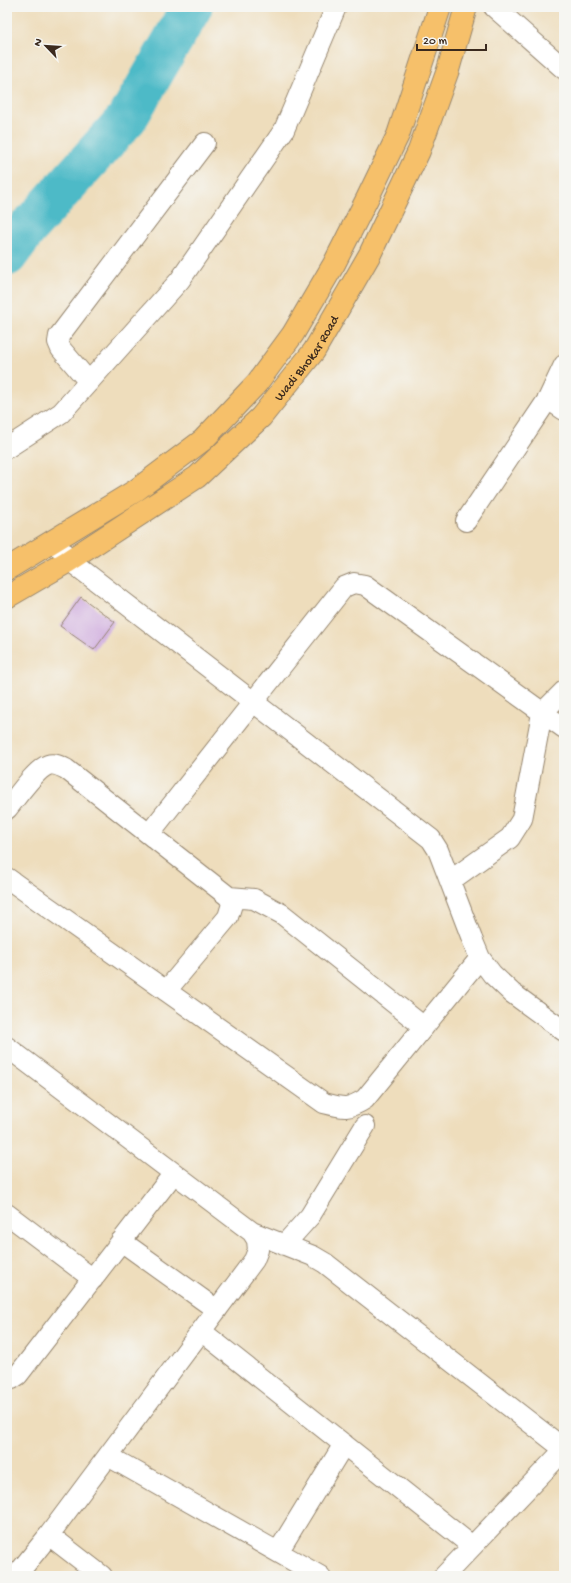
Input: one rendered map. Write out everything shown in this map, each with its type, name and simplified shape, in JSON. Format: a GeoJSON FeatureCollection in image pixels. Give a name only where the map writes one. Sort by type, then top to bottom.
{"type":"FeatureCollection","features":[{"type":"Feature","properties":{"kind":"main road","name":"Wadi Bhokar Road"},"geometry":{"type":"LineString","coordinates":[[7,570],[135,491],[203,440],[257,383],[293,334],[334,264],[398,135],[440,7]]}},
{"type":"Feature","properties":{"kind":"main road","name":"Wadi Bhokar Road"},"geometry":{"type":"LineString","coordinates":[[7,597],[69,560],[197,477],[261,417],[314,350],[370,254],[418,151],[448,70],[466,7]]}},
{"type":"Feature","properties":{"kind":"street"},"geometry":{"type":"LineString","coordinates":[[7,448],[61,414],[180,280],[280,137],[336,7]]}},
{"type":"Feature","properties":{"kind":"street"},"geometry":{"type":"LineString","coordinates":[[494,7],[564,69]]}},
{"type":"Feature","properties":{"kind":"street"},"geometry":{"type":"LineString","coordinates":[[89,382],[61,350],[58,342],[59,336],[205,143]]}},
{"type":"Feature","properties":{"kind":"street"},"geometry":{"type":"LineString","coordinates":[[466,521],[548,399],[564,365]]}},
{"type":"Feature","properties":{"kind":"street"},"geometry":{"type":"LineString","coordinates":[[548,399],[564,410]]}},
{"type":"Feature","properties":{"kind":"street"},"geometry":{"type":"LineString","coordinates":[[54,541],[69,560],[431,839],[438,850],[480,958],[492,974],[512,993],[564,1031]]}},
{"type":"Feature","properties":{"kind":"street"},"geometry":{"type":"LineString","coordinates":[[149,834],[344,587],[354,583],[365,585],[564,728]]}},
{"type":"Feature","properties":{"kind":"street"},"geometry":{"type":"LineString","coordinates":[[450,881],[501,846],[517,829],[522,819],[542,713],[564,691]]}},
{"type":"Feature","properties":{"kind":"street"},"geometry":{"type":"LineString","coordinates":[[7,809],[40,769],[49,764],[58,765],[66,769],[229,897],[232,904],[228,917],[166,991]]}},
{"type":"Feature","properties":{"kind":"street"},"geometry":{"type":"LineString","coordinates":[[7,878],[324,1103],[340,1108],[354,1106],[365,1099],[480,958]]}},
{"type":"Feature","properties":{"kind":"street"},"geometry":{"type":"LineString","coordinates":[[229,897],[254,899],[282,914],[424,1027]]}},
{"type":"Feature","properties":{"kind":"street"},"geometry":{"type":"LineString","coordinates":[[7,1047],[252,1232],[313,1256],[325,1263],[564,1450],[444,1576]]}},
{"type":"Feature","properties":{"kind":"street"},"geometry":{"type":"LineString","coordinates":[[284,1245],[310,1216],[365,1126]]}},
{"type":"Feature","properties":{"kind":"street"},"geometry":{"type":"LineString","coordinates":[[7,1380],[18,1375],[174,1173]]}},
{"type":"Feature","properties":{"kind":"street"},"geometry":{"type":"LineString","coordinates":[[7,1214],[92,1279]]}},
{"type":"Feature","properties":{"kind":"street"},"geometry":{"type":"LineString","coordinates":[[16,1576],[49,1535],[254,1260],[258,1250],[258,1245],[252,1232]]}},
{"type":"Feature","properties":{"kind":"street"},"geometry":{"type":"LineString","coordinates":[[122,1241],[216,1310]]}},
{"type":"Feature","properties":{"kind":"street"},"geometry":{"type":"LineString","coordinates":[[201,1331],[472,1546]]}},
{"type":"Feature","properties":{"kind":"street"},"geometry":{"type":"LineString","coordinates":[[278,1552],[344,1444]]}},
{"type":"Feature","properties":{"kind":"street"},"geometry":{"type":"LineString","coordinates":[[108,1456],[320,1576]]}},
{"type":"Feature","properties":{"kind":"street"},"geometry":{"type":"LineString","coordinates":[[49,1535],[102,1576]]}},
{"type":"Feature","properties":{"kind":"building"},"geometry":{"type":"Polygon","coordinates":[[[81,597],[115,622],[94,650],[60,626],[81,597]]]}},
{"type":"Feature","properties":{"kind":"waterway"},"geometry":{"type":"LineString","coordinates":[[7,256],[27,229],[128,117],[192,7]]}}]}
